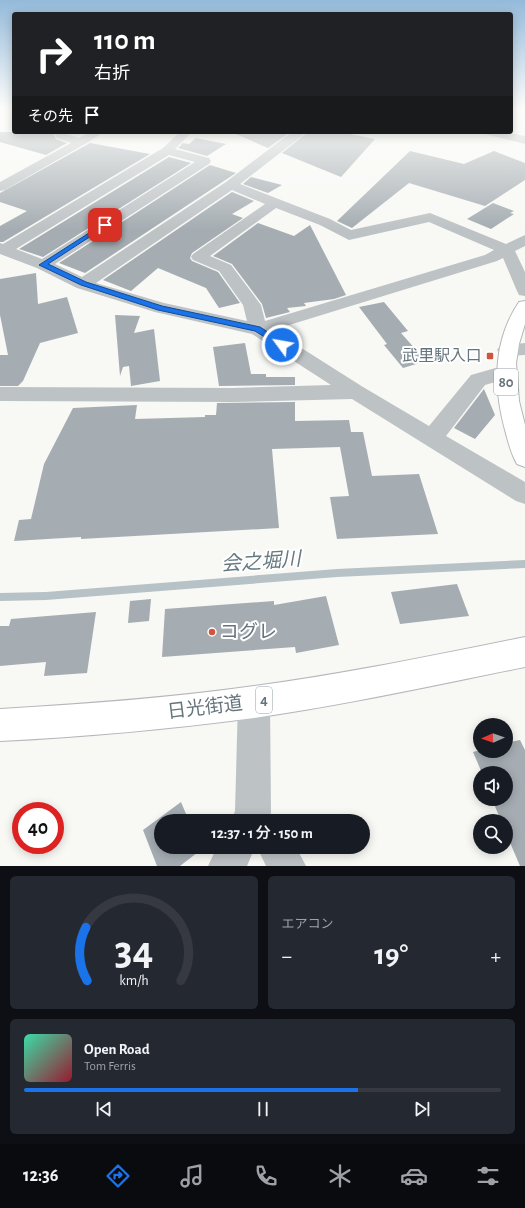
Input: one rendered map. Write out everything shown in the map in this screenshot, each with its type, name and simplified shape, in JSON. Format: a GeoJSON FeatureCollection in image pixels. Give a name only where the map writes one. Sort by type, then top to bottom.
{"type":"FeatureCollection","features":[{"type":"Feature","properties":{"kind":"main road","name":"80"},"geometry":{"type":"LineString","coordinates":[[525,306],[518,318],[516,350],[506,372],[505,387],[511,417],[525,458]]}},
{"type":"Feature","properties":{"kind":"main road","name":"日光街道"},"geometry":{"type":"LineString","coordinates":[[0,725],[145,715],[254,702],[366,684],[525,652]]}},
{"type":"Feature","properties":{"kind":"street"},"geometry":{"type":"LineString","coordinates":[[0,188],[68,149]]}},
{"type":"Feature","properties":{"kind":"street"},"geometry":{"type":"LineString","coordinates":[[83,284],[231,185],[276,149]]}},
{"type":"Feature","properties":{"kind":"street"},"geometry":{"type":"LineString","coordinates":[[2,249],[167,151],[205,161],[43,265]]}},
{"type":"Feature","properties":{"kind":"street"},"geometry":{"type":"LineString","coordinates":[[231,185],[325,222],[349,235],[430,217],[507,250],[525,291]]}},
{"type":"Feature","properties":{"kind":"street"},"geometry":{"type":"LineString","coordinates":[[258,329],[252,305],[226,268],[199,257],[275,203]]}},
{"type":"Feature","properties":{"kind":"street"},"geometry":{"type":"LineString","coordinates":[[258,329],[491,258],[525,240]]}},
{"type":"Feature","properties":{"kind":"street"},"geometry":{"type":"LineString","coordinates":[[2,249],[43,265],[83,284],[161,308],[258,329],[356,392],[525,494]]}},
{"type":"Feature","properties":{"kind":"street"},"geometry":{"type":"LineString","coordinates":[[432,438],[478,380],[506,372]]}},
{"type":"Feature","properties":{"kind":"street"},"geometry":{"type":"LineString","coordinates":[[0,394],[233,395],[356,392]]}},
{"type":"Feature","properties":{"kind":"street"},"geometry":{"type":"LineString","coordinates":[[254,702],[254,814]]}},
{"type":"Feature","properties":{"kind":"street"},"geometry":{"type":"LineString","coordinates":[[227,866],[233,854]]}},
{"type":"Feature","properties":{"kind":"street"},"geometry":{"type":"LineString","coordinates":[[279,854],[287,866]]}},
{"type":"Feature","properties":{"kind":"building"},"geometry":{"type":"Polygon","coordinates":[[[26,149],[56,149],[46,155],[26,149]]]}},
{"type":"Feature","properties":{"kind":"building"},"geometry":{"type":"Polygon","coordinates":[[[78,149],[125,149],[150,154],[3,242],[0,242],[0,226],[27,211],[0,202],[0,193],[78,149]]]}},
{"type":"Feature","properties":{"kind":"building"},"geometry":{"type":"Polygon","coordinates":[[[183,149],[217,149],[207,156],[183,149]]]}},
{"type":"Feature","properties":{"kind":"building"},"geometry":{"type":"Polygon","coordinates":[[[286,149],[366,149],[341,177],[282,153],[286,149]]]}},
{"type":"Feature","properties":{"kind":"building"},"geometry":{"type":"Polygon","coordinates":[[[410,151],[464,164],[494,151],[525,163],[525,180],[485,206],[409,183],[352,228],[337,221],[410,151]]]}},
{"type":"Feature","properties":{"kind":"building"},"geometry":{"type":"Polygon","coordinates":[[[169,157],[191,163],[43,257],[19,249],[169,157]]]}},
{"type":"Feature","properties":{"kind":"building"},"geometry":{"type":"Polygon","coordinates":[[[210,165],[236,173],[85,273],[59,263],[210,165]]]}},
{"type":"Feature","properties":{"kind":"building"},"geometry":{"type":"Polygon","coordinates":[[[251,177],[282,185],[268,193],[243,184],[251,177]]]}},
{"type":"Feature","properties":{"kind":"building"},"geometry":{"type":"Polygon","coordinates":[[[232,192],[254,201],[232,214],[243,218],[192,253],[190,258],[192,261],[218,272],[240,303],[219,308],[206,288],[158,268],[131,291],[103,280],[232,192]]]}},
{"type":"Feature","properties":{"kind":"building"},"geometry":{"type":"Polygon","coordinates":[[[493,203],[514,211],[510,213],[514,214],[491,229],[467,219],[493,203]]]}},
{"type":"Feature","properties":{"kind":"building"},"geometry":{"type":"Polygon","coordinates":[[[258,223],[294,236],[310,225],[346,295],[334,299],[304,303],[306,306],[287,308],[290,312],[266,318],[262,304],[232,264],[213,256],[258,223]]]}},
{"type":"Feature","properties":{"kind":"building"},"geometry":{"type":"Polygon","coordinates":[[[36,273],[38,304],[67,297],[78,333],[40,343],[23,381],[18,386],[0,386],[0,355],[8,355],[0,315],[0,279],[36,273]]]}},
{"type":"Feature","properties":{"kind":"building"},"geometry":{"type":"Polygon","coordinates":[[[384,302],[408,331],[401,333],[426,361],[403,368],[384,345],[387,344],[359,307],[384,302]]]}},
{"type":"Feature","properties":{"kind":"building"},"geometry":{"type":"Polygon","coordinates":[[[115,315],[140,316],[134,333],[154,329],[160,381],[131,386],[129,366],[123,367],[120,376],[115,315]]]}},
{"type":"Feature","properties":{"kind":"building"},"geometry":{"type":"Polygon","coordinates":[[[245,343],[251,374],[266,374],[266,377],[295,377],[295,385],[219,386],[213,347],[245,343]]]}},
{"type":"Feature","properties":{"kind":"building"},"geometry":{"type":"Polygon","coordinates":[[[484,389],[495,415],[475,439],[454,428],[484,389]]]}},
{"type":"Feature","properties":{"kind":"building"},"geometry":{"type":"Polygon","coordinates":[[[295,402],[295,421],[349,420],[351,432],[363,432],[372,476],[419,474],[438,534],[337,539],[330,497],[349,496],[340,447],[272,449],[279,528],[81,539],[81,537],[14,541],[19,520],[31,519],[44,464],[73,408],[137,405],[135,419],[205,417],[205,415],[216,415],[217,403],[295,402]]]}},
{"type":"Feature","properties":{"kind":"building"},"geometry":{"type":"Polygon","coordinates":[[[457,584],[469,616],[400,624],[391,592],[457,584]]]}},
{"type":"Feature","properties":{"kind":"building"},"geometry":{"type":"Polygon","coordinates":[[[326,596],[339,645],[296,653],[295,647],[162,657],[165,609],[274,601],[274,605],[326,596]]]}},
{"type":"Feature","properties":{"kind":"building"},"geometry":{"type":"Polygon","coordinates":[[[151,599],[149,621],[128,623],[130,601],[151,599]]]}},
{"type":"Feature","properties":{"kind":"building"},"geometry":{"type":"Polygon","coordinates":[[[96,612],[87,673],[44,676],[46,662],[0,666],[0,626],[9,626],[11,619],[96,612]]]}},
{"type":"Feature","properties":{"kind":"building"},"geometry":{"type":"Polygon","coordinates":[[[520,740],[525,750],[525,866],[520,866],[513,850],[513,814],[498,814],[495,806],[513,806],[513,766],[479,766],[476,758],[513,758],[513,742],[520,740]]]}},
{"type":"Feature","properties":{"kind":"building"},"geometry":{"type":"Polygon","coordinates":[[[181,802],[186,814],[165,814],[181,802]]]}},
{"type":"Feature","properties":{"kind":"building"},"geometry":{"type":"Polygon","coordinates":[[[154,822],[154,854],[196,854],[180,866],[157,866],[143,830],[154,822]]]}},
{"type":"Feature","properties":{"kind":"waterway","name":"会之堀川"},"geometry":{"type":"LineString","coordinates":[[0,597],[46,596],[337,573],[525,564]]}},
{"type":"Feature","properties":{"kind":"place","name":"武里駅入口"},"geometry":{"type":"Point","coordinates":[490,356]}},
{"type":"Feature","properties":{"kind":"place","name":"コグレ"},"geometry":{"type":"Point","coordinates":[212,632]}},
{"type":"Feature","properties":{"kind":"route"},"geometry":{"type":"LineString","coordinates":[[105,225],[43,265],[83,284],[161,308],[258,329],[282,345]]}}]}
